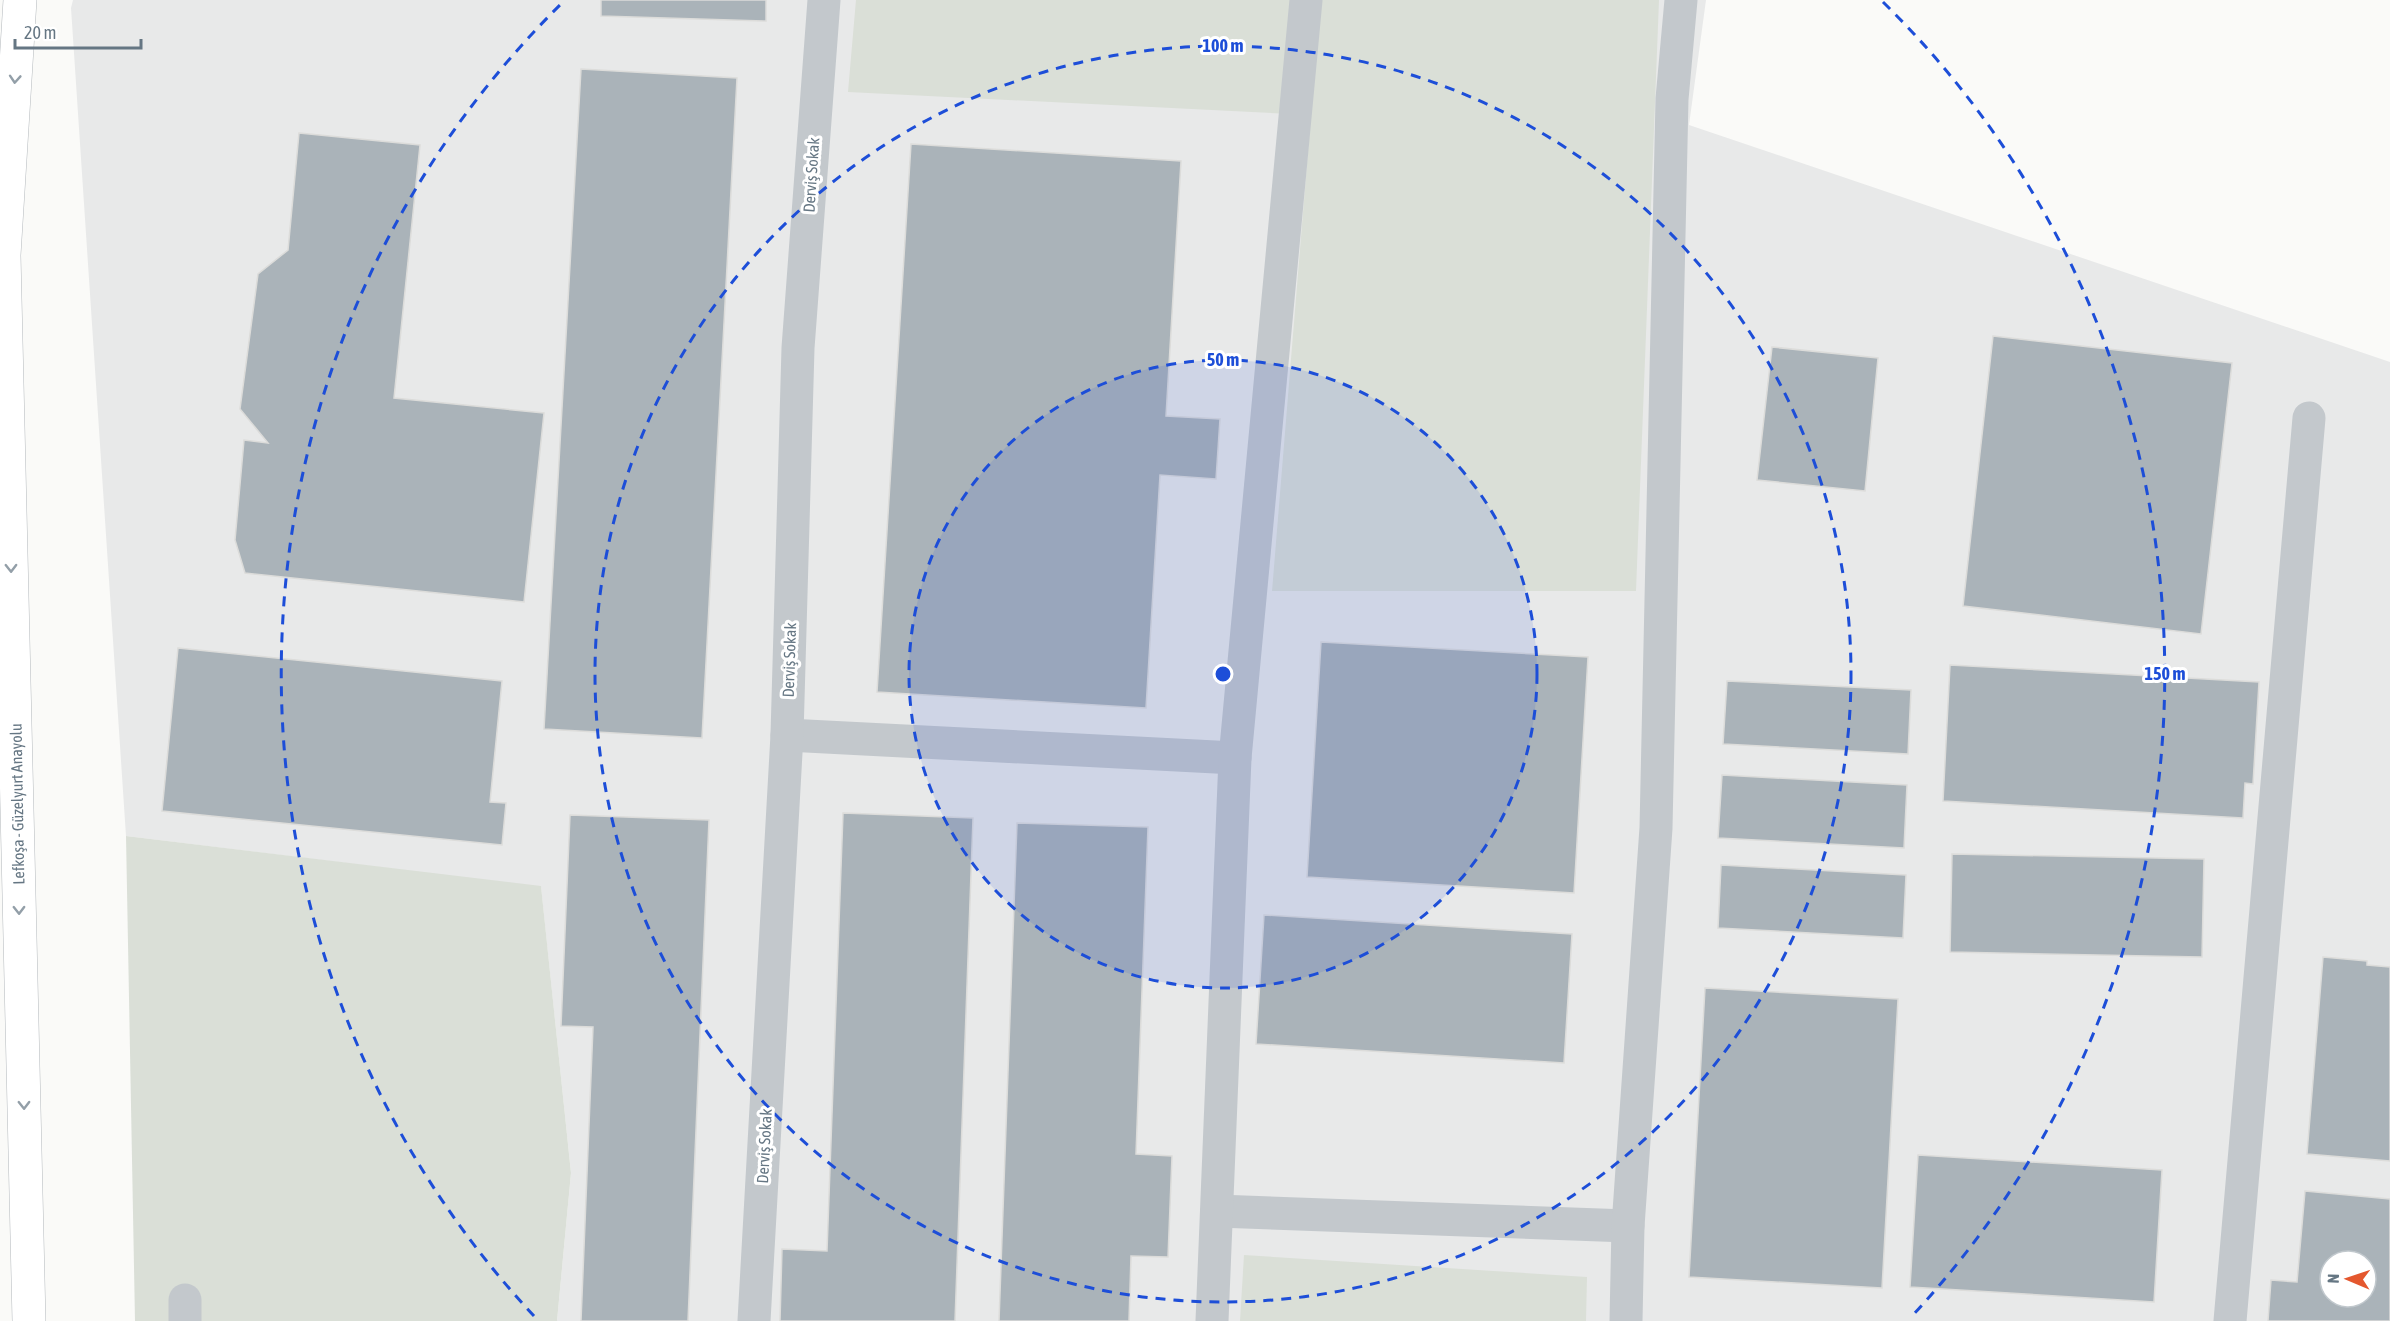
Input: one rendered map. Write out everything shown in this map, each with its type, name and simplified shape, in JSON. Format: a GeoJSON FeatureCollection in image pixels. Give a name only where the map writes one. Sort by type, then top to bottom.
{"type":"FeatureCollection","features":[{"type":"Feature","properties":{"kind":"highway","name":"Lefkoşa - Güzelyurt Anayolu"},"geometry":{"type":"LineString","coordinates":[[20,0],[4,255],[29,1321]]}},
{"type":"Feature","properties":{"kind":"street","name":"Derviş Sokak"},"geometry":{"type":"LineString","coordinates":[[754,1321],[787,735],[798,348],[824,0]]}},
{"type":"Feature","properties":{"kind":"street"},"geometry":{"type":"LineString","coordinates":[[1212,1321],[1235,758],[1306,0]]}},
{"type":"Feature","properties":{"kind":"street"},"geometry":{"type":"LineString","coordinates":[[1626,1321],[1628,1226],[1656,828],[1672,99],[1681,0]]}},
{"type":"Feature","properties":{"kind":"street"},"geometry":{"type":"LineString","coordinates":[[2230,1321],[2309,418]]}},
{"type":"Feature","properties":{"kind":"street"},"geometry":{"type":"LineString","coordinates":[[787,735],[1235,758]]}},
{"type":"Feature","properties":{"kind":"street"},"geometry":{"type":"LineString","coordinates":[[1217,1211],[1628,1226]]}},
{"type":"Feature","properties":{"kind":"shaded area"},"geometry":{"type":"Polygon","coordinates":[[[73,0],[1706,0],[1689,125],[2390,362],[2390,1321],[557,1321],[571,1173],[541,887],[126,836],[71,8],[73,0]]]}},
{"type":"Feature","properties":{"kind":"shaded area"},"geometry":{"type":"Polygon","coordinates":[[[856,0],[1659,0],[1636,591],[1272,591],[1311,115],[848,92],[856,0]]]}},
{"type":"Feature","properties":{"kind":"shaded area"},"geometry":{"type":"Polygon","coordinates":[[[126,836],[541,886],[571,1173],[557,1321],[135,1321],[126,836]]]}},
{"type":"Feature","properties":{"kind":"shaded area"},"geometry":{"type":"Polygon","coordinates":[[[1244,1255],[1587,1277],[1586,1321],[1240,1321],[1244,1255]]]}},
{"type":"Feature","properties":{"kind":"building"},"geometry":{"type":"Polygon","coordinates":[[[601,0],[766,0],[766,21],[601,16],[601,0]]]}},
{"type":"Feature","properties":{"kind":"building"},"geometry":{"type":"Polygon","coordinates":[[[581,69],[737,78],[702,738],[544,729],[581,69]]]}},
{"type":"Feature","properties":{"kind":"building"},"geometry":{"type":"Polygon","coordinates":[[[299,133],[420,145],[394,398],[544,413],[524,602],[245,573],[235,540],[244,440],[268,443],[240,409],[258,274],[288,250],[299,133]]]}},
{"type":"Feature","properties":{"kind":"building"},"geometry":{"type":"Polygon","coordinates":[[[911,144],[1181,161],[1166,416],[1220,419],[1216,479],[1160,475],[1146,708],[877,692],[911,144]]]}},
{"type":"Feature","properties":{"kind":"building"},"geometry":{"type":"Polygon","coordinates":[[[1993,336],[2232,363],[2201,634],[1963,606],[1993,336]]]}},
{"type":"Feature","properties":{"kind":"building"},"geometry":{"type":"Polygon","coordinates":[[[1772,347],[1878,358],[1865,491],[1757,480],[1772,347]]]}},
{"type":"Feature","properties":{"kind":"building"},"geometry":{"type":"Polygon","coordinates":[[[1321,642],[1588,657],[1574,893],[1307,877],[1321,642]]]}},
{"type":"Feature","properties":{"kind":"building"},"geometry":{"type":"Polygon","coordinates":[[[178,648],[502,681],[490,802],[506,803],[502,845],[162,811],[178,648]]]}},
{"type":"Feature","properties":{"kind":"building"},"geometry":{"type":"Polygon","coordinates":[[[1950,665],[2259,682],[2253,784],[2245,783],[2243,818],[1943,801],[1950,665]]]}},
{"type":"Feature","properties":{"kind":"building"},"geometry":{"type":"Polygon","coordinates":[[[1727,681],[1911,690],[1908,754],[1723,744],[1727,681]]]}},
{"type":"Feature","properties":{"kind":"building"},"geometry":{"type":"Polygon","coordinates":[[[1722,775],[1907,785],[1904,848],[1718,838],[1722,775]]]}},
{"type":"Feature","properties":{"kind":"building"},"geometry":{"type":"Polygon","coordinates":[[[843,813],[973,818],[955,1321],[780,1321],[782,1249],[827,1251],[843,813]]]}},
{"type":"Feature","properties":{"kind":"building"},"geometry":{"type":"Polygon","coordinates":[[[570,815],[709,820],[688,1321],[581,1321],[593,1027],[561,1026],[570,815]]]}},
{"type":"Feature","properties":{"kind":"building"},"geometry":{"type":"Polygon","coordinates":[[[1017,823],[1148,827],[1136,1154],[1172,1156],[1168,1257],[1131,1256],[1129,1321],[999,1321],[1017,823]]]}},
{"type":"Feature","properties":{"kind":"building"},"geometry":{"type":"Polygon","coordinates":[[[1952,854],[2204,859],[2202,957],[1950,952],[1952,854]]]}},
{"type":"Feature","properties":{"kind":"building"},"geometry":{"type":"Polygon","coordinates":[[[1721,865],[1906,875],[1903,938],[1718,928],[1721,865]]]}},
{"type":"Feature","properties":{"kind":"building"},"geometry":{"type":"Polygon","coordinates":[[[1264,915],[1572,934],[1564,1063],[1256,1044],[1264,915]]]}},
{"type":"Feature","properties":{"kind":"building"},"geometry":{"type":"Polygon","coordinates":[[[2323,957],[2367,961],[2367,965],[2390,967],[2390,1161],[2307,1154],[2323,957]]]}},
{"type":"Feature","properties":{"kind":"building"},"geometry":{"type":"Polygon","coordinates":[[[1705,988],[1898,999],[1882,1288],[1689,1277],[1705,988]]]}},
{"type":"Feature","properties":{"kind":"building"},"geometry":{"type":"Polygon","coordinates":[[[1918,1155],[2162,1170],[2154,1302],[1910,1287],[1918,1155]]]}},
{"type":"Feature","properties":{"kind":"building"},"geometry":{"type":"Polygon","coordinates":[[[2305,1191],[2390,1199],[2390,1321],[2268,1321],[2271,1280],[2297,1282],[2305,1191]]]}}]}
